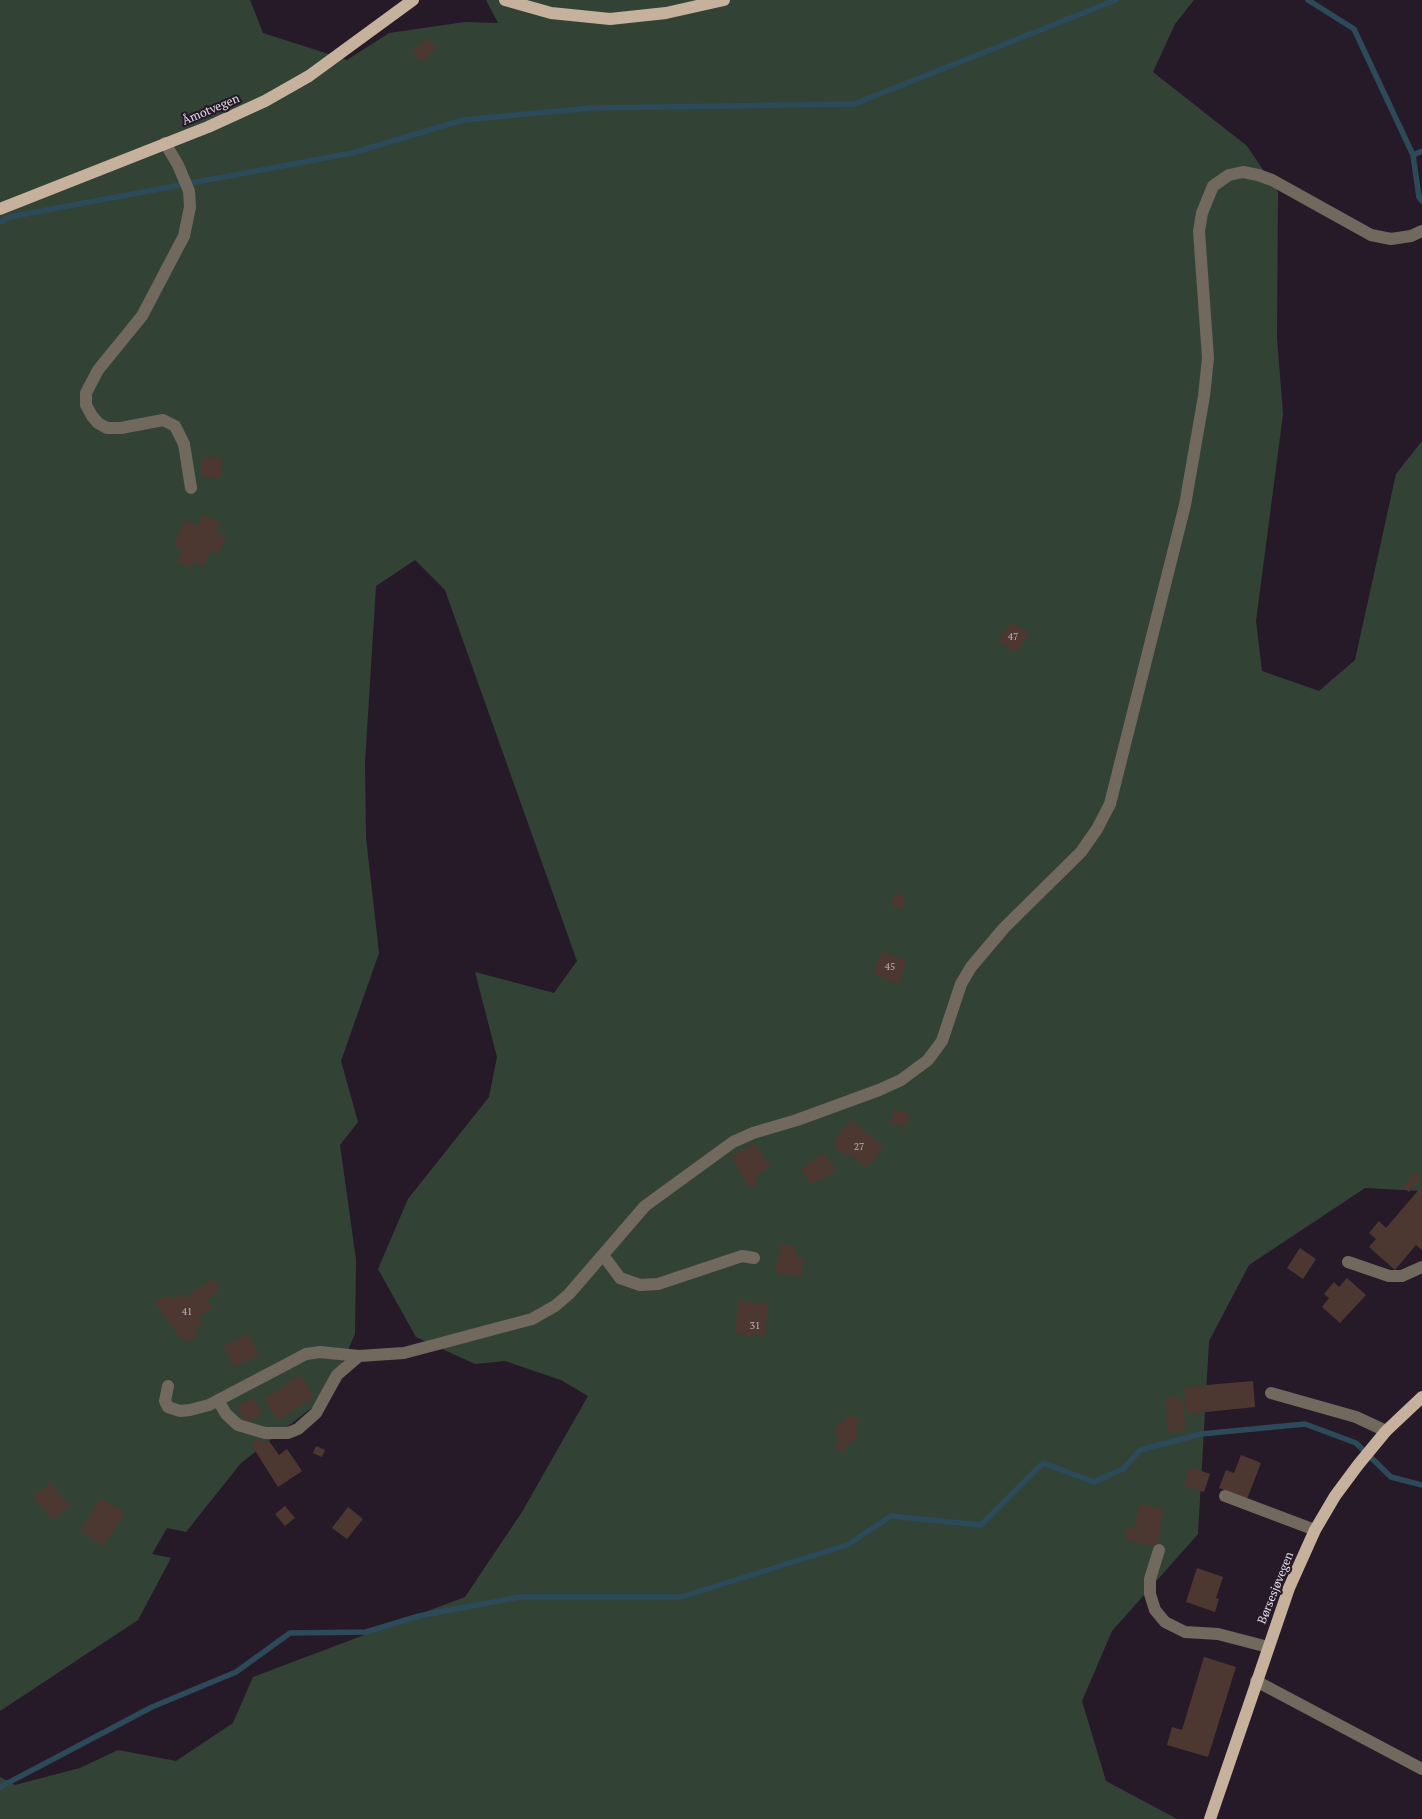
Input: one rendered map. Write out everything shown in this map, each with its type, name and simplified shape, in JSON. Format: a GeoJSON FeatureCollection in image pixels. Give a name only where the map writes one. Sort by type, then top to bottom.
{"type":"FeatureCollection","features":[{"type":"Feature","properties":{"kind":"main road","name":"Åmotvegen"},"geometry":{"type":"LineString","coordinates":[[0,209],[241,112],[286,90],[346,50],[413,0]]}},
{"type":"Feature","properties":{"kind":"main road"},"geometry":{"type":"LineString","coordinates":[[505,0],[551,14],[610,19],[666,13],[724,0]]}},
{"type":"Feature","properties":{"kind":"main road","name":"Børsesjøvegen"},"geometry":{"type":"LineString","coordinates":[[1210,1819],[1289,1588],[1315,1530],[1335,1496],[1358,1465],[1386,1431],[1422,1397]]}},
{"type":"Feature","properties":{"kind":"street"},"geometry":{"type":"LineString","coordinates":[[165,143],[178,165],[189,192],[190,207],[185,231],[163,278],[142,316],[98,370],[86,393],[86,398],[92,416],[98,424],[107,428],[120,428],[163,420],[175,426],[184,444],[191,488]]}},
{"type":"Feature","properties":{"kind":"street"},"geometry":{"type":"LineString","coordinates":[[168,1386],[166,1401],[173,1410],[190,1410],[218,1400],[306,1354],[320,1352],[359,1356],[404,1354],[532,1319],[569,1294],[604,1255],[622,1230],[645,1206],[733,1142],[753,1133],[797,1120],[879,1090],[901,1080],[928,1060],[942,1041],[960,984],[971,967],[1004,928],[1081,852],[1098,829],[1114,788],[1141,685],[1157,611],[1186,505],[1204,396],[1208,358],[1199,231],[1202,213],[1213,186],[1229,175],[1243,172],[1258,175],[1272,180],[1371,235],[1391,239],[1411,236],[1422,231]]}},
{"type":"Feature","properties":{"kind":"street"},"geometry":{"type":"LineString","coordinates":[[604,1255],[620,1278],[640,1285],[658,1284],[742,1256],[754,1258]]}},
{"type":"Feature","properties":{"kind":"street"},"geometry":{"type":"LineString","coordinates":[[1348,1262],[1389,1276],[1402,1276],[1422,1267]]}},
{"type":"Feature","properties":{"kind":"street"},"geometry":{"type":"LineString","coordinates":[[218,1400],[231,1419],[246,1429],[280,1434],[288,1433],[298,1429],[316,1413],[337,1375],[359,1356]]}},
{"type":"Feature","properties":{"kind":"street"},"geometry":{"type":"LineString","coordinates":[[1271,1394],[1356,1417],[1386,1431]]}},
{"type":"Feature","properties":{"kind":"street"},"geometry":{"type":"LineString","coordinates":[[1225,1496],[1315,1530]]}},
{"type":"Feature","properties":{"kind":"street"},"geometry":{"type":"LineString","coordinates":[[1159,1550],[1150,1579],[1150,1594],[1155,1610],[1165,1622],[1185,1632],[1218,1634],[1268,1646]]}},
{"type":"Feature","properties":{"kind":"street"},"geometry":{"type":"LineString","coordinates":[[1256,1681],[1422,1770]]}},
{"type":"Feature","properties":{"kind":"green space"},"geometry":{"type":"Polygon","coordinates":[[[0,0],[250,0],[263,33],[347,60],[389,33],[465,22],[498,23],[486,0],[1194,0],[1175,24],[1153,72],[1247,146],[1278,192],[1277,338],[1283,414],[1256,621],[1262,671],[1319,691],[1355,660],[1396,474],[1422,441],[1422,1191],[1365,1188],[1249,1265],[1209,1341],[1198,1534],[1112,1631],[1082,1701],[1106,1781],[1177,1819],[0,1819],[0,1777],[15,1785],[80,1768],[118,1750],[176,1761],[233,1723],[253,1677],[465,1597],[522,1512],[588,1396],[561,1380],[505,1361],[475,1364],[416,1337],[378,1269],[408,1199],[489,1097],[497,1057],[475,972],[554,993],[577,961],[445,590],[415,560],[376,586],[365,762],[366,838],[379,953],[341,1061],[358,1122],[340,1145],[356,1260],[355,1334],[328,1395],[241,1463],[186,1532],[167,1528],[152,1554],[171,1558],[138,1620],[0,1711],[0,0]]]}},
{"type":"Feature","properties":{"kind":"building"},"geometry":{"type":"Polygon","coordinates":[[[428,38],[437,48],[421,62],[412,51],[428,38]]]}},
{"type":"Feature","properties":{"kind":"building"},"geometry":{"type":"Polygon","coordinates":[[[201,458],[221,458],[221,477],[201,477],[201,458]]]}},
{"type":"Feature","properties":{"kind":"building"},"geometry":{"type":"Polygon","coordinates":[[[203,515],[221,522],[217,533],[226,537],[219,554],[210,551],[204,566],[194,562],[191,568],[177,562],[182,549],[173,545],[185,520],[198,526],[203,515]]]}},
{"type":"Feature","properties":{"kind":"building"},"geometry":{"type":"Polygon","coordinates":[[[1011,622],[1029,633],[1016,653],[998,641],[1011,622]]]}},
{"type":"Feature","properties":{"kind":"building"},"geometry":{"type":"Polygon","coordinates":[[[893,894],[904,895],[903,908],[892,908],[893,894]]]}},
{"type":"Feature","properties":{"kind":"building"},"geometry":{"type":"Polygon","coordinates":[[[882,951],[907,961],[898,984],[873,974],[882,951]]]}},
{"type":"Feature","properties":{"kind":"building"},"geometry":{"type":"Polygon","coordinates":[[[895,1109],[910,1114],[905,1127],[890,1123],[895,1109]]]}},
{"type":"Feature","properties":{"kind":"building"},"geometry":{"type":"Polygon","coordinates":[[[851,1120],[884,1148],[867,1168],[848,1153],[845,1156],[834,1147],[837,1143],[834,1140],[851,1120]]]}},
{"type":"Feature","properties":{"kind":"building"},"geometry":{"type":"Polygon","coordinates":[[[755,1143],[770,1167],[754,1177],[758,1183],[750,1188],[731,1157],[755,1143]]]}},
{"type":"Feature","properties":{"kind":"building"},"geometry":{"type":"Polygon","coordinates":[[[825,1153],[836,1171],[811,1185],[801,1169],[825,1153]]]}},
{"type":"Feature","properties":{"kind":"building"},"geometry":{"type":"Polygon","coordinates":[[[1415,1172],[1421,1177],[1409,1192],[1403,1187],[1415,1172]]]}},
{"type":"Feature","properties":{"kind":"building"},"geometry":{"type":"Polygon","coordinates":[[[1422,1186],[1422,1250],[1416,1245],[1395,1270],[1369,1247],[1376,1239],[1369,1233],[1379,1221],[1386,1228],[1422,1186]]]}},
{"type":"Feature","properties":{"kind":"building"},"geometry":{"type":"Polygon","coordinates":[[[781,1244],[796,1247],[795,1256],[804,1258],[801,1277],[775,1272],[781,1244]]]}},
{"type":"Feature","properties":{"kind":"building"},"geometry":{"type":"Polygon","coordinates":[[[1300,1248],[1316,1259],[1303,1279],[1287,1268],[1300,1248]]]}},
{"type":"Feature","properties":{"kind":"building"},"geometry":{"type":"Polygon","coordinates":[[[1347,1278],[1366,1295],[1340,1323],[1322,1307],[1329,1298],[1324,1294],[1334,1282],[1339,1287],[1347,1278]]]}},
{"type":"Feature","properties":{"kind":"building"},"geometry":{"type":"Polygon","coordinates":[[[213,1279],[220,1290],[207,1299],[213,1307],[198,1318],[202,1324],[195,1329],[198,1335],[187,1343],[183,1338],[181,1339],[155,1303],[168,1294],[173,1300],[181,1294],[184,1298],[213,1279]]]}},
{"type":"Feature","properties":{"kind":"building"},"geometry":{"type":"Polygon","coordinates":[[[738,1301],[768,1304],[765,1336],[735,1334],[738,1301]]]}},
{"type":"Feature","properties":{"kind":"building"},"geometry":{"type":"Polygon","coordinates":[[[249,1334],[259,1356],[234,1367],[224,1346],[249,1334]]]}},
{"type":"Feature","properties":{"kind":"building"},"geometry":{"type":"Polygon","coordinates":[[[300,1375],[314,1397],[278,1421],[264,1399],[300,1375]]]}},
{"type":"Feature","properties":{"kind":"building"},"geometry":{"type":"Polygon","coordinates":[[[1253,1381],[1255,1407],[1187,1414],[1184,1387],[1253,1381]]]}},
{"type":"Feature","properties":{"kind":"building"},"geometry":{"type":"Polygon","coordinates":[[[253,1397],[263,1413],[247,1423],[237,1407],[253,1397]]]}},
{"type":"Feature","properties":{"kind":"building"},"geometry":{"type":"Polygon","coordinates":[[[1182,1397],[1186,1430],[1167,1432],[1166,1398],[1182,1397]]]}},
{"type":"Feature","properties":{"kind":"building"},"geometry":{"type":"Polygon","coordinates":[[[847,1414],[859,1419],[857,1425],[858,1437],[848,1444],[844,1452],[835,1449],[838,1441],[835,1428],[845,1420],[847,1414]]]}},
{"type":"Feature","properties":{"kind":"building"},"geometry":{"type":"Polygon","coordinates":[[[260,1438],[265,1444],[269,1441],[279,1455],[287,1449],[302,1471],[278,1487],[251,1444],[260,1438]]]}},
{"type":"Feature","properties":{"kind":"building"},"geometry":{"type":"Polygon","coordinates":[[[316,1446],[325,1450],[322,1457],[313,1453],[316,1446]]]}},
{"type":"Feature","properties":{"kind":"building"},"geometry":{"type":"Polygon","coordinates":[[[1241,1455],[1261,1463],[1247,1499],[1219,1488],[1226,1470],[1234,1473],[1241,1455]]]}},
{"type":"Feature","properties":{"kind":"building"},"geometry":{"type":"Polygon","coordinates":[[[1190,1467],[1210,1474],[1204,1492],[1184,1486],[1190,1467]]]}},
{"type":"Feature","properties":{"kind":"building"},"geometry":{"type":"Polygon","coordinates":[[[50,1483],[70,1506],[53,1520],[33,1497],[50,1483]]]}},
{"type":"Feature","properties":{"kind":"building"},"geometry":{"type":"Polygon","coordinates":[[[101,1498],[125,1513],[104,1546],[80,1531],[101,1498]]]}},
{"type":"Feature","properties":{"kind":"building"},"geometry":{"type":"Polygon","coordinates":[[[1139,1504],[1164,1509],[1157,1547],[1126,1540],[1126,1527],[1135,1528],[1139,1504]]]}},
{"type":"Feature","properties":{"kind":"building"},"geometry":{"type":"Polygon","coordinates":[[[285,1506],[295,1518],[285,1526],[275,1514],[285,1506]]]}},
{"type":"Feature","properties":{"kind":"building"},"geometry":{"type":"Polygon","coordinates":[[[348,1507],[363,1519],[347,1539],[332,1528],[348,1507]]]}},
{"type":"Feature","properties":{"kind":"building"},"geometry":{"type":"Polygon","coordinates":[[[1197,1568],[1223,1577],[1216,1598],[1219,1599],[1215,1612],[1186,1602],[1197,1568]]]}},
{"type":"Feature","properties":{"kind":"building"},"geometry":{"type":"Polygon","coordinates":[[[1204,1657],[1236,1667],[1208,1757],[1167,1745],[1172,1727],[1182,1730],[1204,1657]]]}},
{"type":"Feature","properties":{"kind":"waterway"},"geometry":{"type":"LineString","coordinates":[[0,222],[9,217],[352,153],[463,120],[591,108],[854,104],[1116,0]]}},
{"type":"Feature","properties":{"kind":"waterway"},"geometry":{"type":"LineString","coordinates":[[1308,0],[1354,29],[1413,155]]}},
{"type":"Feature","properties":{"kind":"waterway"},"geometry":{"type":"LineString","coordinates":[[1422,151],[1413,155],[1419,197],[1422,201]]}},
{"type":"Feature","properties":{"kind":"waterway"},"geometry":{"type":"LineString","coordinates":[[0,1787],[152,1707],[236,1672],[290,1633],[366,1632],[419,1616],[519,1597],[681,1597],[847,1545],[891,1516],[981,1525],[1043,1463],[1094,1482],[1123,1469],[1140,1450],[1201,1434],[1305,1424],[1356,1443],[1391,1477],[1422,1485]]}}]}
